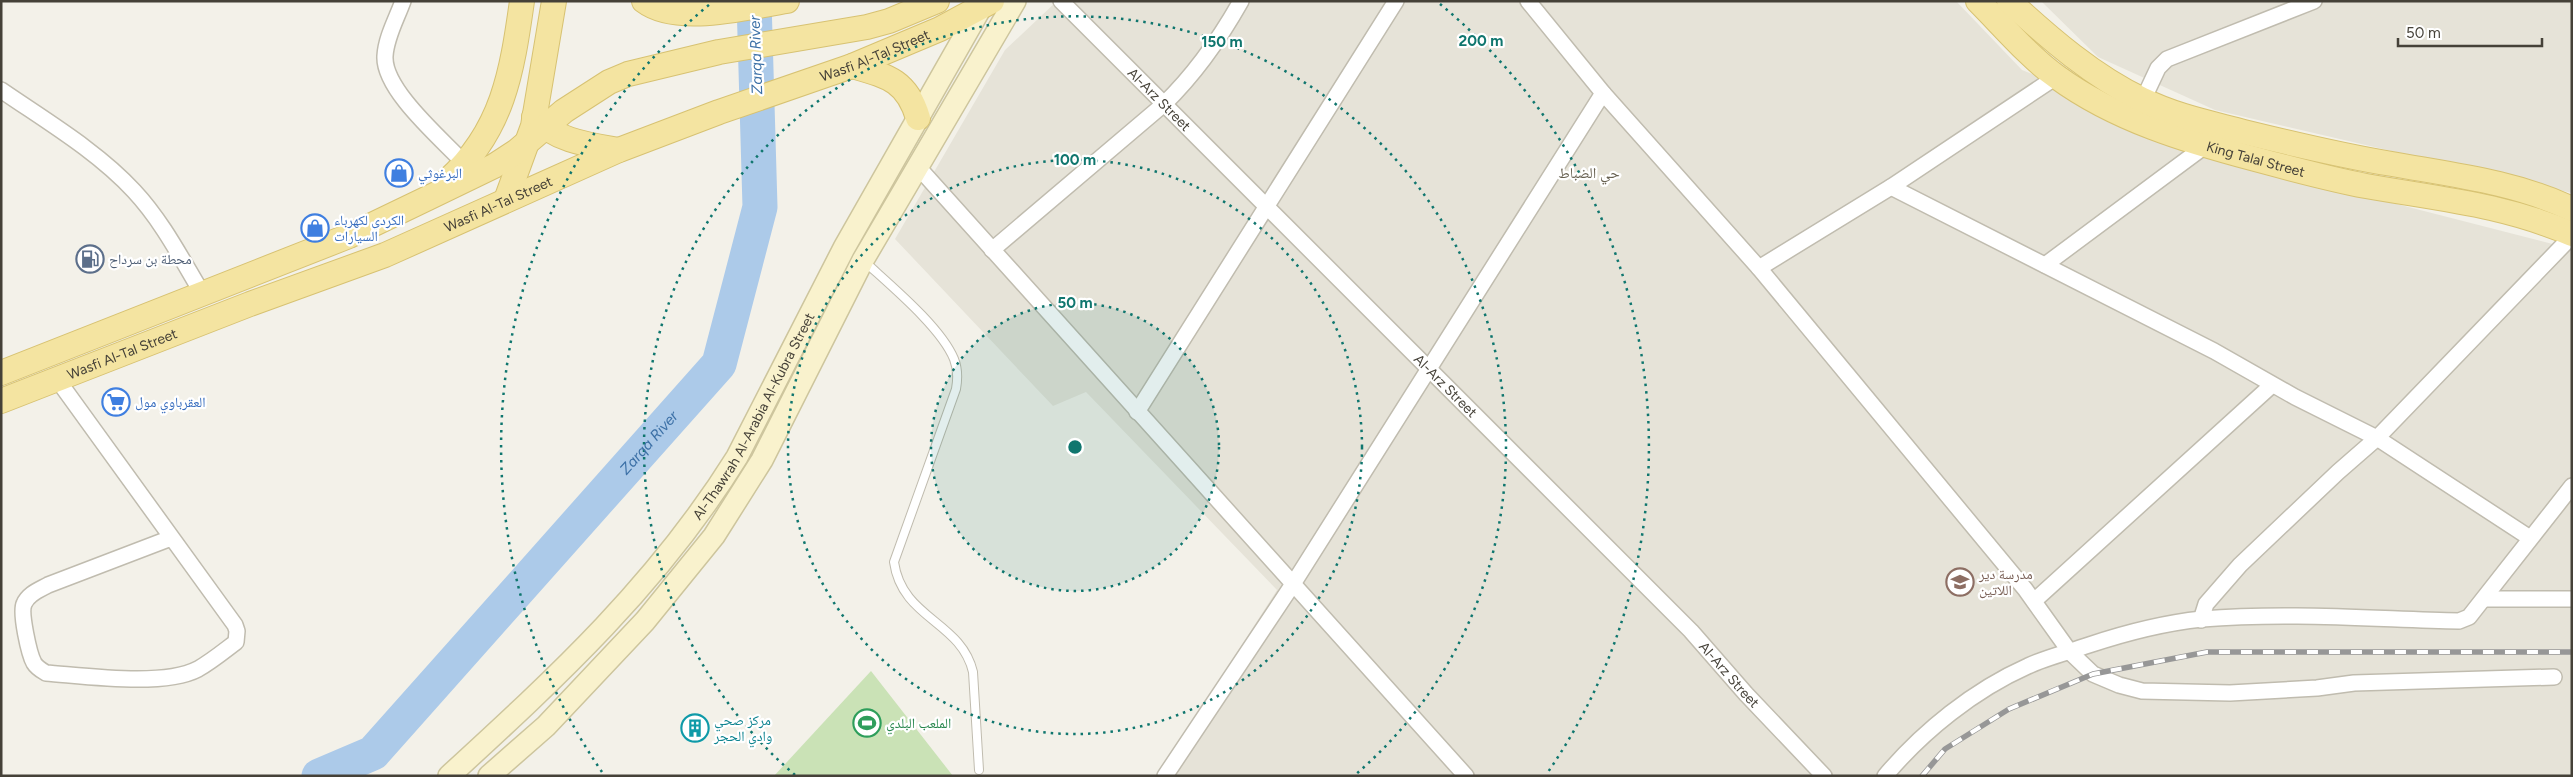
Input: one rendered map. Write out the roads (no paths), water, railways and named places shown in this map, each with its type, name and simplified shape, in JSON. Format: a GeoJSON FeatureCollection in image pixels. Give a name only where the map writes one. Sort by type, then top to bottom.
{"type":"FeatureCollection","features":[{"type":"Feature","properties":{"kind":"main road"},"geometry":{"type":"LineString","coordinates":[[428,198],[474,154],[498,112],[509,79],[522,1]]}},
{"type":"Feature","properties":{"kind":"main road"},"geometry":{"type":"LineString","coordinates":[[506,200],[536,129],[554,1]]}},
{"type":"Feature","properties":{"kind":"main road"},"geometry":{"type":"LineString","coordinates":[[644,1],[652,7],[678,14],[712,12],[787,1]]}},
{"type":"Feature","properties":{"kind":"main road","name":"Wasfi Al-Tal Street"},"geometry":{"type":"LineString","coordinates":[[1,373],[349,236],[494,166],[536,129],[609,82],[628,74],[719,52],[794,40],[889,21],[937,1]]}},
{"type":"Feature","properties":{"kind":"main road","name":"Al-Thawrah Al-Arabia Al-Kubra Street"},"geometry":{"type":"LineString","coordinates":[[489,776],[546,726],[645,621],[714,536],[762,460],[863,260],[919,168],[1015,1]]}},
{"type":"Feature","properties":{"kind":"main road","name":"King Talal Street"},"geometry":{"type":"LineString","coordinates":[[1978,1],[2056,76],[2128,117],[2205,146],[2364,186],[2504,209],[2539,220],[2572,235]]}},
{"type":"Feature","properties":{"kind":"main road","name":"King Talal Street"},"geometry":{"type":"LineString","coordinates":[[2009,1],[2076,58],[2108,80],[2143,100],[2178,115],[2296,145],[2513,186],[2572,209]]}},
{"type":"Feature","properties":{"kind":"main road","name":"Wasfi Al-Tal Street"},"geometry":{"type":"LineString","coordinates":[[1,401],[250,304],[385,256],[619,150],[719,112],[852,66],[940,29],[986,3]]}},
{"type":"Feature","properties":{"kind":"main road","name":"Al-Thawrah Al-Arabia Al-Kubra Street"},"geometry":{"type":"LineString","coordinates":[[449,776],[581,654],[645,584],[693,524],[737,457],[844,248],[986,3]]}},
{"type":"Feature","properties":{"kind":"main road"},"geometry":{"type":"LineString","coordinates":[[516,44],[524,99],[536,129]]}},
{"type":"Feature","properties":{"kind":"main road"},"geometry":{"type":"LineString","coordinates":[[852,66],[881,74],[895,81],[906,90],[913,102],[918,118]]}},
{"type":"Feature","properties":{"kind":"main road"},"geometry":{"type":"LineString","coordinates":[[536,129],[583,144],[619,150]]}},
{"type":"Feature","properties":{"kind":"street"},"geometry":{"type":"LineString","coordinates":[[403,1],[385,56],[388,76],[405,100],[465,164]]}},
{"type":"Feature","properties":{"kind":"street","name":"Al-Arz Street"},"geometry":{"type":"LineString","coordinates":[[1061,1],[1265,208],[1690,631],[1746,694],[1824,776]]}},
{"type":"Feature","properties":{"kind":"street"},"geometry":{"type":"LineString","coordinates":[[992,250],[1164,104],[1189,80],[1203,62],[1241,1]]}},
{"type":"Feature","properties":{"kind":"street"},"geometry":{"type":"LineString","coordinates":[[1137,412],[1396,1]]}},
{"type":"Feature","properties":{"kind":"street"},"geometry":{"type":"LineString","coordinates":[[1528,1],[1603,93],[1759,268],[2034,601],[2070,652],[2093,674],[2119,685],[2142,691],[2271,692],[2354,683],[2554,677]]}},
{"type":"Feature","properties":{"kind":"street"},"geometry":{"type":"LineString","coordinates":[[2143,100],[2158,68],[2167,59],[2314,1]]}},
{"type":"Feature","properties":{"kind":"street"},"geometry":{"type":"LineString","coordinates":[[1759,268],[1891,187],[2056,76]]}},
{"type":"Feature","properties":{"kind":"street"},"geometry":{"type":"LineString","coordinates":[[1,90],[113,171],[134,191],[158,221],[202,293]]}},
{"type":"Feature","properties":{"kind":"street"},"geometry":{"type":"LineString","coordinates":[[1165,776],[1293,584],[1603,93]]}},
{"type":"Feature","properties":{"kind":"street"},"geometry":{"type":"LineString","coordinates":[[2044,265],[2205,146]]}},
{"type":"Feature","properties":{"kind":"street"},"geometry":{"type":"LineString","coordinates":[[919,168],[1466,776]]}},
{"type":"Feature","properties":{"kind":"street"},"geometry":{"type":"LineString","coordinates":[[1891,187],[2214,351],[2272,384],[2377,438],[2530,538]]}},
{"type":"Feature","properties":{"kind":"street"},"geometry":{"type":"LineString","coordinates":[[2200,620],[2210,598],[2240,565],[2338,472],[2377,438],[2572,235]]}},
{"type":"Feature","properties":{"kind":"street"},"geometry":{"type":"LineString","coordinates":[[57,379],[238,631],[236,642],[197,670],[168,676],[130,680],[46,673],[39,669],[34,662],[22,612],[24,604],[31,594],[48,585],[171,538]]}},
{"type":"Feature","properties":{"kind":"street"},"geometry":{"type":"LineString","coordinates":[[2034,601],[2272,384]]}},
{"type":"Feature","properties":{"kind":"street"},"geometry":{"type":"LineString","coordinates":[[1885,776],[1904,754],[1948,715],[2028,666],[2116,636],[2161,625],[2246,616],[2459,621],[2469,617],[2572,486]]}},
{"type":"Feature","properties":{"kind":"street"},"geometry":{"type":"LineString","coordinates":[[2485,599],[2572,599]]}},
{"type":"Feature","properties":{"kind":"lane"},"geometry":{"type":"LineString","coordinates":[[863,260],[908,301],[948,347],[958,373],[956,389],[894,562],[897,580],[906,596],[959,643],[969,657],[973,672],[979,770]]}},
{"type":"Feature","properties":{"kind":"waterway","name":"Zarqa River"},"geometry":{"type":"LineString","coordinates":[[319,776],[373,753],[719,364],[760,207],[754,1]]}},
{"type":"Feature","properties":{"kind":"railway"},"geometry":{"type":"LineString","coordinates":[[1922,776],[1945,749],[2009,709],[2093,674],[2207,652],[2572,652]]}},
{"type":"Feature","properties":{"kind":"place","name":"البرغوثي"},"geometry":{"type":"Point","coordinates":[399,173]}},
{"type":"Feature","properties":{"kind":"place","name":"الكردي لكهرباء السيارات"},"geometry":{"type":"Point","coordinates":[315,228]}},
{"type":"Feature","properties":{"kind":"place","name":"محطة بن سرداح"},"geometry":{"type":"Point","coordinates":[90,259]}},
{"type":"Feature","properties":{"kind":"place","name":"العقرباوي مول"},"geometry":{"type":"Point","coordinates":[116,402]}},
{"type":"Feature","properties":{"kind":"place","name":"مدرسة دير اللاتين"},"geometry":{"type":"Point","coordinates":[1960,582]}},
{"type":"Feature","properties":{"kind":"place","name":"الملعب البلدي"},"geometry":{"type":"Point","coordinates":[867,723]}},
{"type":"Feature","properties":{"kind":"place","name":"مركز صحي وادي الحجر"},"geometry":{"type":"Point","coordinates":[695,728]}},
{"type":"Feature","properties":{"kind":"district","name":"حي الضباط"},"geometry":{"type":"Point","coordinates":[1589,173]}}]}
